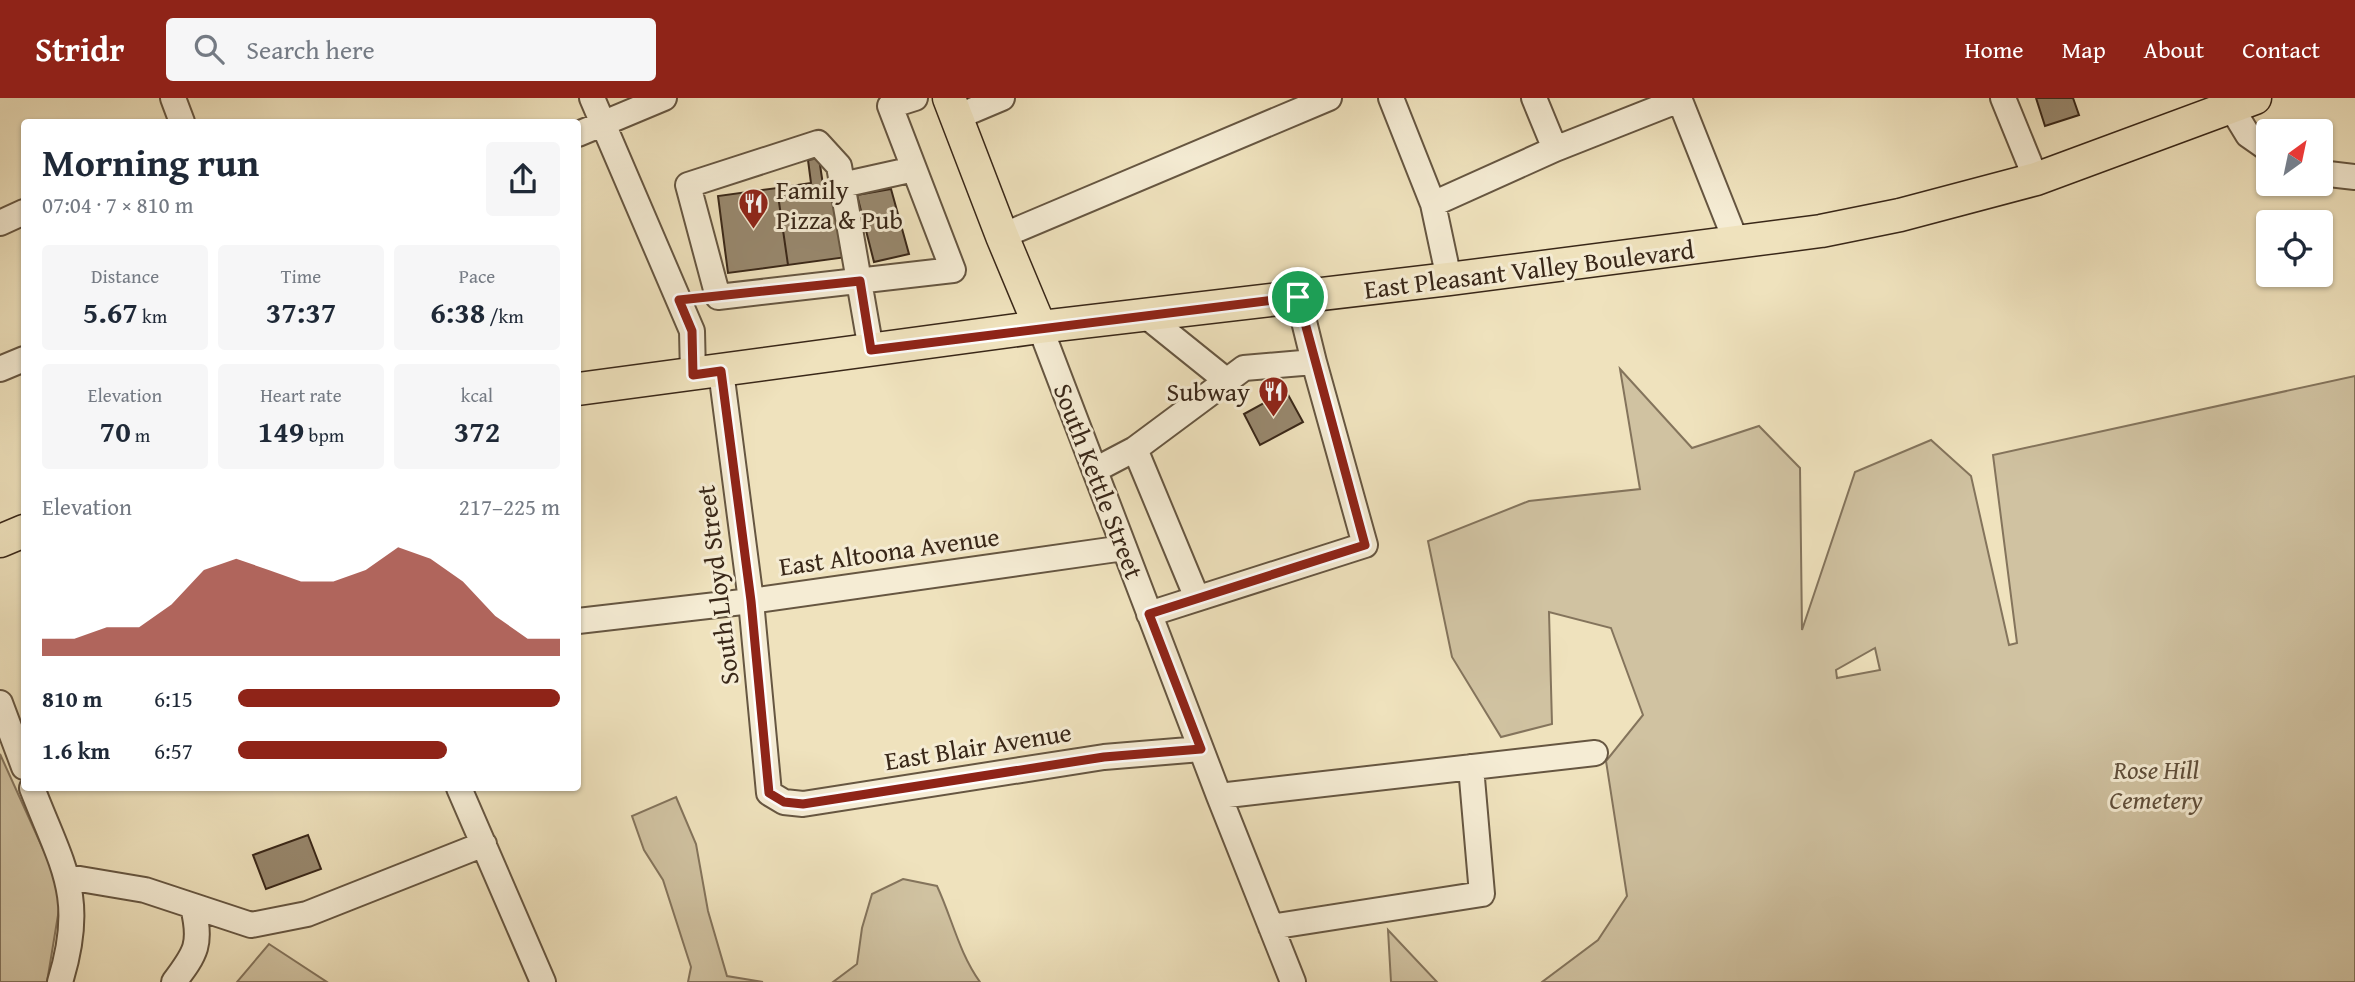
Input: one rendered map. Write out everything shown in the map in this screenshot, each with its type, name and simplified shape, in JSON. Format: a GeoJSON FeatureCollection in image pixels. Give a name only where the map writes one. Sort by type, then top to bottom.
{"type":"FeatureCollection","features":[{"type":"Feature","properties":{"kind":"main road","name":"East Pleasant Valley Boulevard"},"geometry":{"type":"LineString","coordinates":[[581,389],[1040,327],[1737,244],[1899,215],[2036,179],[2243,102]]}},
{"type":"Feature","properties":{"kind":"main road","name":"South Kettle Street"},"geometry":{"type":"LineString","coordinates":[[953,108],[1040,327]]}},
{"type":"Feature","properties":{"kind":"main road"},"geometry":{"type":"LineString","coordinates":[[0,541],[21,532]]}},
{"type":"Feature","properties":{"kind":"street"},"geometry":{"type":"LineString","coordinates":[[173,98],[181,119]]}},
{"type":"Feature","properties":{"kind":"street","name":"South Lloyd Street"},"geometry":{"type":"LineString","coordinates":[[592,98],[692,331],[707,373],[751,601],[769,793]]}},
{"type":"Feature","properties":{"kind":"street"},"geometry":{"type":"LineString","coordinates":[[581,133],[664,98]]}},
{"type":"Feature","properties":{"kind":"street"},"geometry":{"type":"LineString","coordinates":[[679,300],[953,270],[890,106],[915,98]]}},
{"type":"Feature","properties":{"kind":"street"},"geometry":{"type":"LineString","coordinates":[[953,108],[1002,98]]}},
{"type":"Feature","properties":{"kind":"street"},"geometry":{"type":"LineString","coordinates":[[1002,236],[1329,98]]}},
{"type":"Feature","properties":{"kind":"street"},"geometry":{"type":"LineString","coordinates":[[1391,98],[1433,204],[1449,279]]}},
{"type":"Feature","properties":{"kind":"street"},"geometry":{"type":"LineString","coordinates":[[1534,98],[1555,149]]}},
{"type":"Feature","properties":{"kind":"street"},"geometry":{"type":"LineString","coordinates":[[2003,98],[2036,179]]}},
{"type":"Feature","properties":{"kind":"street"},"geometry":{"type":"LineString","coordinates":[[1433,204],[1555,149],[1679,99],[1737,244]]}},
{"type":"Feature","properties":{"kind":"street"},"geometry":{"type":"LineString","coordinates":[[2243,102],[2248,135],[2256,141]]}},
{"type":"Feature","properties":{"kind":"street"},"geometry":{"type":"LineString","coordinates":[[718,297],[688,185],[818,143],[839,166],[871,350]]}},
{"type":"Feature","properties":{"kind":"street"},"geometry":{"type":"LineString","coordinates":[[842,185],[914,169]]}},
{"type":"Feature","properties":{"kind":"street"},"geometry":{"type":"LineString","coordinates":[[2333,174],[2355,177]]}},
{"type":"Feature","properties":{"kind":"street"},"geometry":{"type":"LineString","coordinates":[[0,223],[21,213]]}},
{"type":"Feature","properties":{"kind":"street"},"geometry":{"type":"LineString","coordinates":[[1149,614],[1365,545],[1298,297]]}},
{"type":"Feature","properties":{"kind":"street"},"geometry":{"type":"LineString","coordinates":[[1145,315],[1227,381]]}},
{"type":"Feature","properties":{"kind":"street","name":"South Kettle Street"},"geometry":{"type":"LineString","coordinates":[[1040,327],[1293,982]]}},
{"type":"Feature","properties":{"kind":"street"},"geometry":{"type":"LineString","coordinates":[[0,369],[21,360]]}},
{"type":"Feature","properties":{"kind":"street"},"geometry":{"type":"LineString","coordinates":[[1095,470],[1135,449],[1244,369],[1314,362]]}},
{"type":"Feature","properties":{"kind":"street"},"geometry":{"type":"LineString","coordinates":[[1135,449],[1197,598]]}},
{"type":"Feature","properties":{"kind":"street","name":"East Altoona Avenue"},"geometry":{"type":"LineString","coordinates":[[581,621],[751,601],[1124,548]]}},
{"type":"Feature","properties":{"kind":"street"},"geometry":{"type":"LineString","coordinates":[[0,703],[21,760]]}},
{"type":"Feature","properties":{"kind":"street","name":"East Blair Avenue"},"geometry":{"type":"LineString","coordinates":[[769,793],[784,802],[803,804],[1104,757],[1201,749]]}},
{"type":"Feature","properties":{"kind":"street"},"geometry":{"type":"LineString","coordinates":[[1219,796],[1595,752]]}},
{"type":"Feature","properties":{"kind":"street"},"geometry":{"type":"LineString","coordinates":[[1270,927],[1482,894],[1471,767]]}},
{"type":"Feature","properties":{"kind":"street"},"geometry":{"type":"LineString","coordinates":[[33,791],[68,877],[73,925],[60,982]]}},
{"type":"Feature","properties":{"kind":"street"},"geometry":{"type":"LineString","coordinates":[[461,791],[543,982]]}},
{"type":"Feature","properties":{"kind":"street"},"geometry":{"type":"LineString","coordinates":[[68,877],[145,890],[251,925],[307,914],[484,845]]}},
{"type":"Feature","properties":{"kind":"street"},"geometry":{"type":"LineString","coordinates":[[174,982],[194,955],[199,933],[193,907]]}},
{"type":"Feature","properties":{"kind":"green space","name":"Rose Hill Cemetery"},"geometry":{"type":"Polygon","coordinates":[[[1620,369],[1692,448],[1759,426],[1800,468],[1802,630],[1855,472],[1931,440],[1971,476],[2009,645],[2017,643],[1993,455],[2355,376],[2355,982],[1542,982],[1598,940],[1627,896],[1606,761],[1643,715],[1611,628],[1549,612],[1552,724],[1501,737],[1452,657],[1428,541],[1529,501],[1640,489],[1620,369]],[[1875,648],[1836,670],[1837,678],[1880,670],[1875,648]]]}},
{"type":"Feature","properties":{"kind":"green space"},"geometry":{"type":"Polygon","coordinates":[[[0,754],[62,891],[47,982],[0,982],[0,754]]]}},
{"type":"Feature","properties":{"kind":"green space"},"geometry":{"type":"Polygon","coordinates":[[[676,797],[696,844],[708,911],[727,976],[763,982],[688,982],[691,967],[663,880],[644,850],[632,816],[676,797]]]}},
{"type":"Feature","properties":{"kind":"green space"},"geometry":{"type":"Polygon","coordinates":[[[903,879],[937,886],[961,947],[980,982],[833,982],[857,964],[862,928],[872,894],[903,879]]]}},
{"type":"Feature","properties":{"kind":"green space"},"geometry":{"type":"Polygon","coordinates":[[[1388,930],[1437,982],[1391,982],[1388,930]]]}},
{"type":"Feature","properties":{"kind":"green space"},"geometry":{"type":"Polygon","coordinates":[[[269,944],[327,982],[237,982],[269,944]]]}},
{"type":"Feature","properties":{"kind":"building"},"geometry":{"type":"Polygon","coordinates":[[[2036,98],[2073,98],[2079,115],[2045,126],[2036,98]]]}},
{"type":"Feature","properties":{"kind":"building"},"geometry":{"type":"Polygon","coordinates":[[[819,158],[823,185],[836,183],[847,257],[788,265],[777,188],[811,183],[808,160],[819,158]]]}},
{"type":"Feature","properties":{"kind":"building","name":"Family Pizza & Pub"},"geometry":{"type":"Polygon","coordinates":[[[777,188],[788,265],[728,273],[718,196],[777,188]]]}},
{"type":"Feature","properties":{"kind":"building"},"geometry":{"type":"Polygon","coordinates":[[[891,189],[909,254],[874,262],[857,195],[891,189]]]}},
{"type":"Feature","properties":{"kind":"building","name":"Subway"},"geometry":{"type":"Polygon","coordinates":[[[1286,391],[1303,422],[1260,445],[1244,414],[1286,391]]]}},
{"type":"Feature","properties":{"kind":"building"},"geometry":{"type":"Polygon","coordinates":[[[308,835],[321,869],[266,889],[253,855],[308,835]]]}},
{"type":"Feature","properties":{"kind":"place","name":"Family Pizza & Pub"},"geometry":{"type":"Point","coordinates":[753,231]}},
{"type":"Feature","properties":{"kind":"place","name":"Subway"},"geometry":{"type":"Point","coordinates":[1273,418]}},
{"type":"Feature","properties":{"kind":"route"},"geometry":{"type":"LineString","coordinates":[[860,281],[871,350],[1298,297],[1365,545],[1149,614],[1201,749],[1104,757],[803,804],[784,802],[769,793],[751,601],[721,371],[693,375],[692,331],[679,300],[860,281]]}}]}
